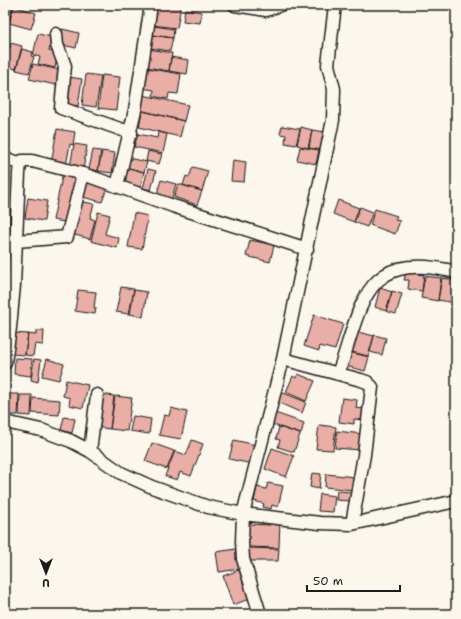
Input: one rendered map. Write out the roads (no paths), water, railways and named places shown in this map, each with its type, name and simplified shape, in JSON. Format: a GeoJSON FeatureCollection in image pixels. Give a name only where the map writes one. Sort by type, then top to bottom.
{"type":"FeatureCollection","features":[{"type":"Feature","properties":{"kind":"street"},"geometry":{"type":"LineString","coordinates":[[117,186],[131,133],[151,5]]}},
{"type":"Feature","properties":{"kind":"street"},"geometry":{"type":"LineString","coordinates":[[236,5],[266,10],[280,5]]}},
{"type":"Feature","properties":{"kind":"street"},"geometry":{"type":"LineString","coordinates":[[260,614],[243,559],[242,542],[244,514],[283,359],[307,249],[335,106],[334,89],[328,65],[335,5]]}},
{"type":"Feature","properties":{"kind":"street"},"geometry":{"type":"LineString","coordinates":[[56,34],[57,45],[65,66],[61,108],[131,133]]}},
{"type":"Feature","properties":{"kind":"street"},"geometry":{"type":"LineString","coordinates":[[5,159],[20,163],[24,160],[32,161],[83,174],[307,249]]}},
{"type":"Feature","properties":{"kind":"street"},"geometry":{"type":"LineString","coordinates":[[5,363],[10,328],[11,241],[20,163]]}},
{"type":"Feature","properties":{"kind":"street"},"geometry":{"type":"LineString","coordinates":[[11,241],[67,237],[70,232],[83,174]]}},
{"type":"Feature","properties":{"kind":"street"},"geometry":{"type":"LineString","coordinates":[[338,374],[364,298],[378,278],[388,272],[412,266],[435,267],[456,272]]}},
{"type":"Feature","properties":{"kind":"street"},"geometry":{"type":"LineString","coordinates":[[283,359],[370,384],[372,390],[352,524]]}},
{"type":"Feature","properties":{"kind":"street"},"geometry":{"type":"LineString","coordinates":[[90,451],[97,395]]}},
{"type":"Feature","properties":{"kind":"street"},"geometry":{"type":"LineString","coordinates":[[5,422],[58,435],[90,451],[135,481],[208,507],[244,514],[320,523],[352,524],[456,501]]}}]}
